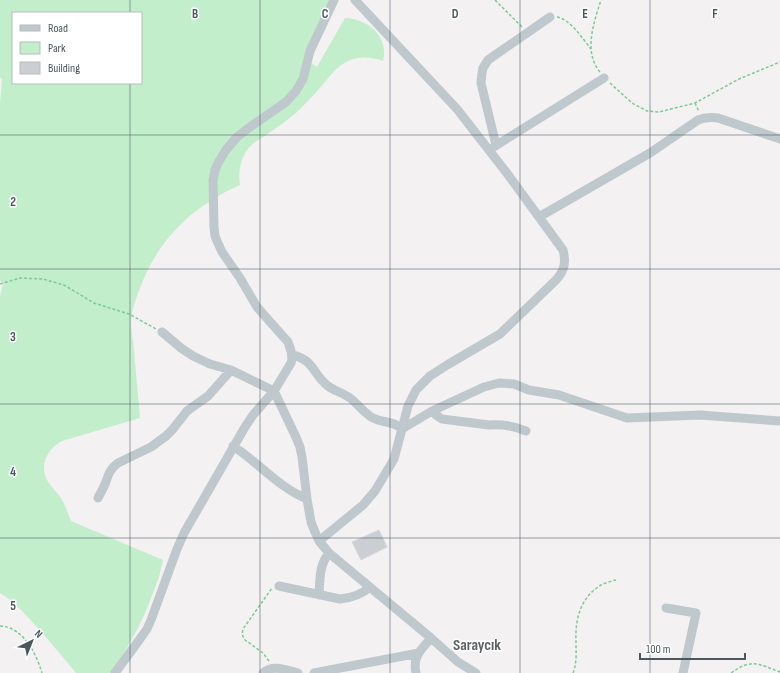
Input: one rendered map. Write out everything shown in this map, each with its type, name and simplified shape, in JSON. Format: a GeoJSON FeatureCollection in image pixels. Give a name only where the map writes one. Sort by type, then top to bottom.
{"type":"FeatureCollection","features":[{"type":"Feature","properties":{"kind":"street"},"geometry":{"type":"LineString","coordinates":[[115,673],[147,629],[182,538],[233,446],[253,414],[274,391],[291,363],[292,355],[288,342],[256,307],[219,246],[215,236],[214,227],[213,180],[218,163],[234,140],[286,102],[296,92],[303,79],[310,51],[334,0]]}},
{"type":"Feature","properties":{"kind":"street"},"geometry":{"type":"LineString","coordinates":[[319,541],[363,505],[375,491],[394,458],[408,406],[416,390],[430,376],[500,334],[562,274],[565,266],[564,250],[539,217],[492,147],[355,0]]}},
{"type":"Feature","properties":{"kind":"street"},"geometry":{"type":"LineString","coordinates":[[492,147],[482,88],[483,68],[488,60],[550,17]]}},
{"type":"Feature","properties":{"kind":"street"},"geometry":{"type":"LineString","coordinates":[[492,147],[604,78]]}},
{"type":"Feature","properties":{"kind":"street"},"geometry":{"type":"LineString","coordinates":[[539,217],[650,153],[698,120],[704,118],[718,118],[780,139]]}},
{"type":"Feature","properties":{"kind":"street"},"geometry":{"type":"LineString","coordinates":[[162,332],[193,356],[210,364],[231,370],[274,391],[300,447],[311,522],[319,541],[329,553],[432,638],[448,654],[476,673]]}},
{"type":"Feature","properties":{"kind":"street"},"geometry":{"type":"LineString","coordinates":[[292,355],[299,356],[306,360],[312,366],[317,376],[326,385],[348,397],[370,416],[378,420],[395,424],[402,429]]}},
{"type":"Feature","properties":{"kind":"street"},"geometry":{"type":"LineString","coordinates":[[98,498],[105,485],[110,470],[114,466],[150,447],[166,436],[187,411],[208,396],[231,370]]}},
{"type":"Feature","properties":{"kind":"street"},"geometry":{"type":"LineString","coordinates":[[402,429],[432,411],[484,387],[499,383],[514,384],[529,390],[559,395],[627,418],[700,415],[780,421]]}},
{"type":"Feature","properties":{"kind":"street"},"geometry":{"type":"LineString","coordinates":[[432,411],[442,419],[488,425],[496,424],[526,430]]}},
{"type":"Feature","properties":{"kind":"street"},"geometry":{"type":"LineString","coordinates":[[233,446],[282,485],[292,492],[307,499]]}},
{"type":"Feature","properties":{"kind":"street"},"geometry":{"type":"LineString","coordinates":[[319,595],[320,570],[324,559],[329,553]]}},
{"type":"Feature","properties":{"kind":"street"},"geometry":{"type":"LineString","coordinates":[[279,586],[340,599],[363,593],[370,587]]}},
{"type":"Feature","properties":{"kind":"street"},"geometry":{"type":"LineString","coordinates":[[666,608],[696,613],[683,673]]}},
{"type":"Feature","properties":{"kind":"street"},"geometry":{"type":"LineString","coordinates":[[416,673],[414,666],[415,660],[432,638]]}},
{"type":"Feature","properties":{"kind":"street"},"geometry":{"type":"LineString","coordinates":[[314,673],[419,653]]}},
{"type":"Feature","properties":{"kind":"street"},"geometry":{"type":"LineString","coordinates":[[263,673],[267,669],[271,668],[298,673]]}},
{"type":"Feature","properties":{"kind":"path"},"geometry":{"type":"LineString","coordinates":[[495,0],[527,32]]}},
{"type":"Feature","properties":{"kind":"path"},"geometry":{"type":"LineString","coordinates":[[601,0],[592,34],[591,55],[596,67],[604,78],[632,103],[647,111],[659,112],[695,103],[739,79],[780,62]]}},
{"type":"Feature","properties":{"kind":"path"},"geometry":{"type":"LineString","coordinates":[[550,17],[556,16],[565,19],[591,50]]}},
{"type":"Feature","properties":{"kind":"path"},"geometry":{"type":"LineString","coordinates":[[0,284],[20,278],[43,279],[64,285],[94,303],[129,314],[162,332]]}},
{"type":"Feature","properties":{"kind":"path"},"geometry":{"type":"LineString","coordinates":[[573,673],[575,669],[578,615],[582,604],[589,595],[601,585],[616,580]]}},
{"type":"Feature","properties":{"kind":"path"},"geometry":{"type":"LineString","coordinates":[[271,668],[267,657],[245,640],[242,632],[271,589],[275,586],[279,586]]}},
{"type":"Feature","properties":{"kind":"path"},"geometry":{"type":"LineString","coordinates":[[0,626],[10,627],[24,638],[32,649],[42,673]]}},
{"type":"Feature","properties":{"kind":"path"},"geometry":{"type":"LineString","coordinates":[[731,673],[740,666],[748,664],[756,664],[780,672]]}},
{"type":"Feature","properties":{"kind":"green space"},"geometry":{"type":"Polygon","coordinates":[[[0,0],[338,0],[307,61],[317,67],[345,18],[353,19],[369,25],[375,30],[383,44],[383,61],[370,58],[361,58],[352,59],[343,64],[335,70],[296,113],[252,145],[247,150],[241,163],[239,172],[240,185],[223,193],[192,214],[167,239],[157,254],[148,270],[139,292],[133,308],[131,321],[140,418],[62,441],[49,452],[46,458],[44,469],[47,480],[61,498],[71,521],[163,560],[159,577],[146,611],[113,673],[76,673],[24,613],[0,593],[0,297],[3,283],[0,281],[0,103],[2,79],[0,77],[0,0]]]}},
{"type":"Feature","properties":{"kind":"building"},"geometry":{"type":"Polygon","coordinates":[[[379,530],[387,547],[361,560],[352,542],[379,530]]]}},
{"type":"Feature","properties":{"kind":"district","name":"Saraycık"},"geometry":{"type":"Point","coordinates":[477,645]}}]}
